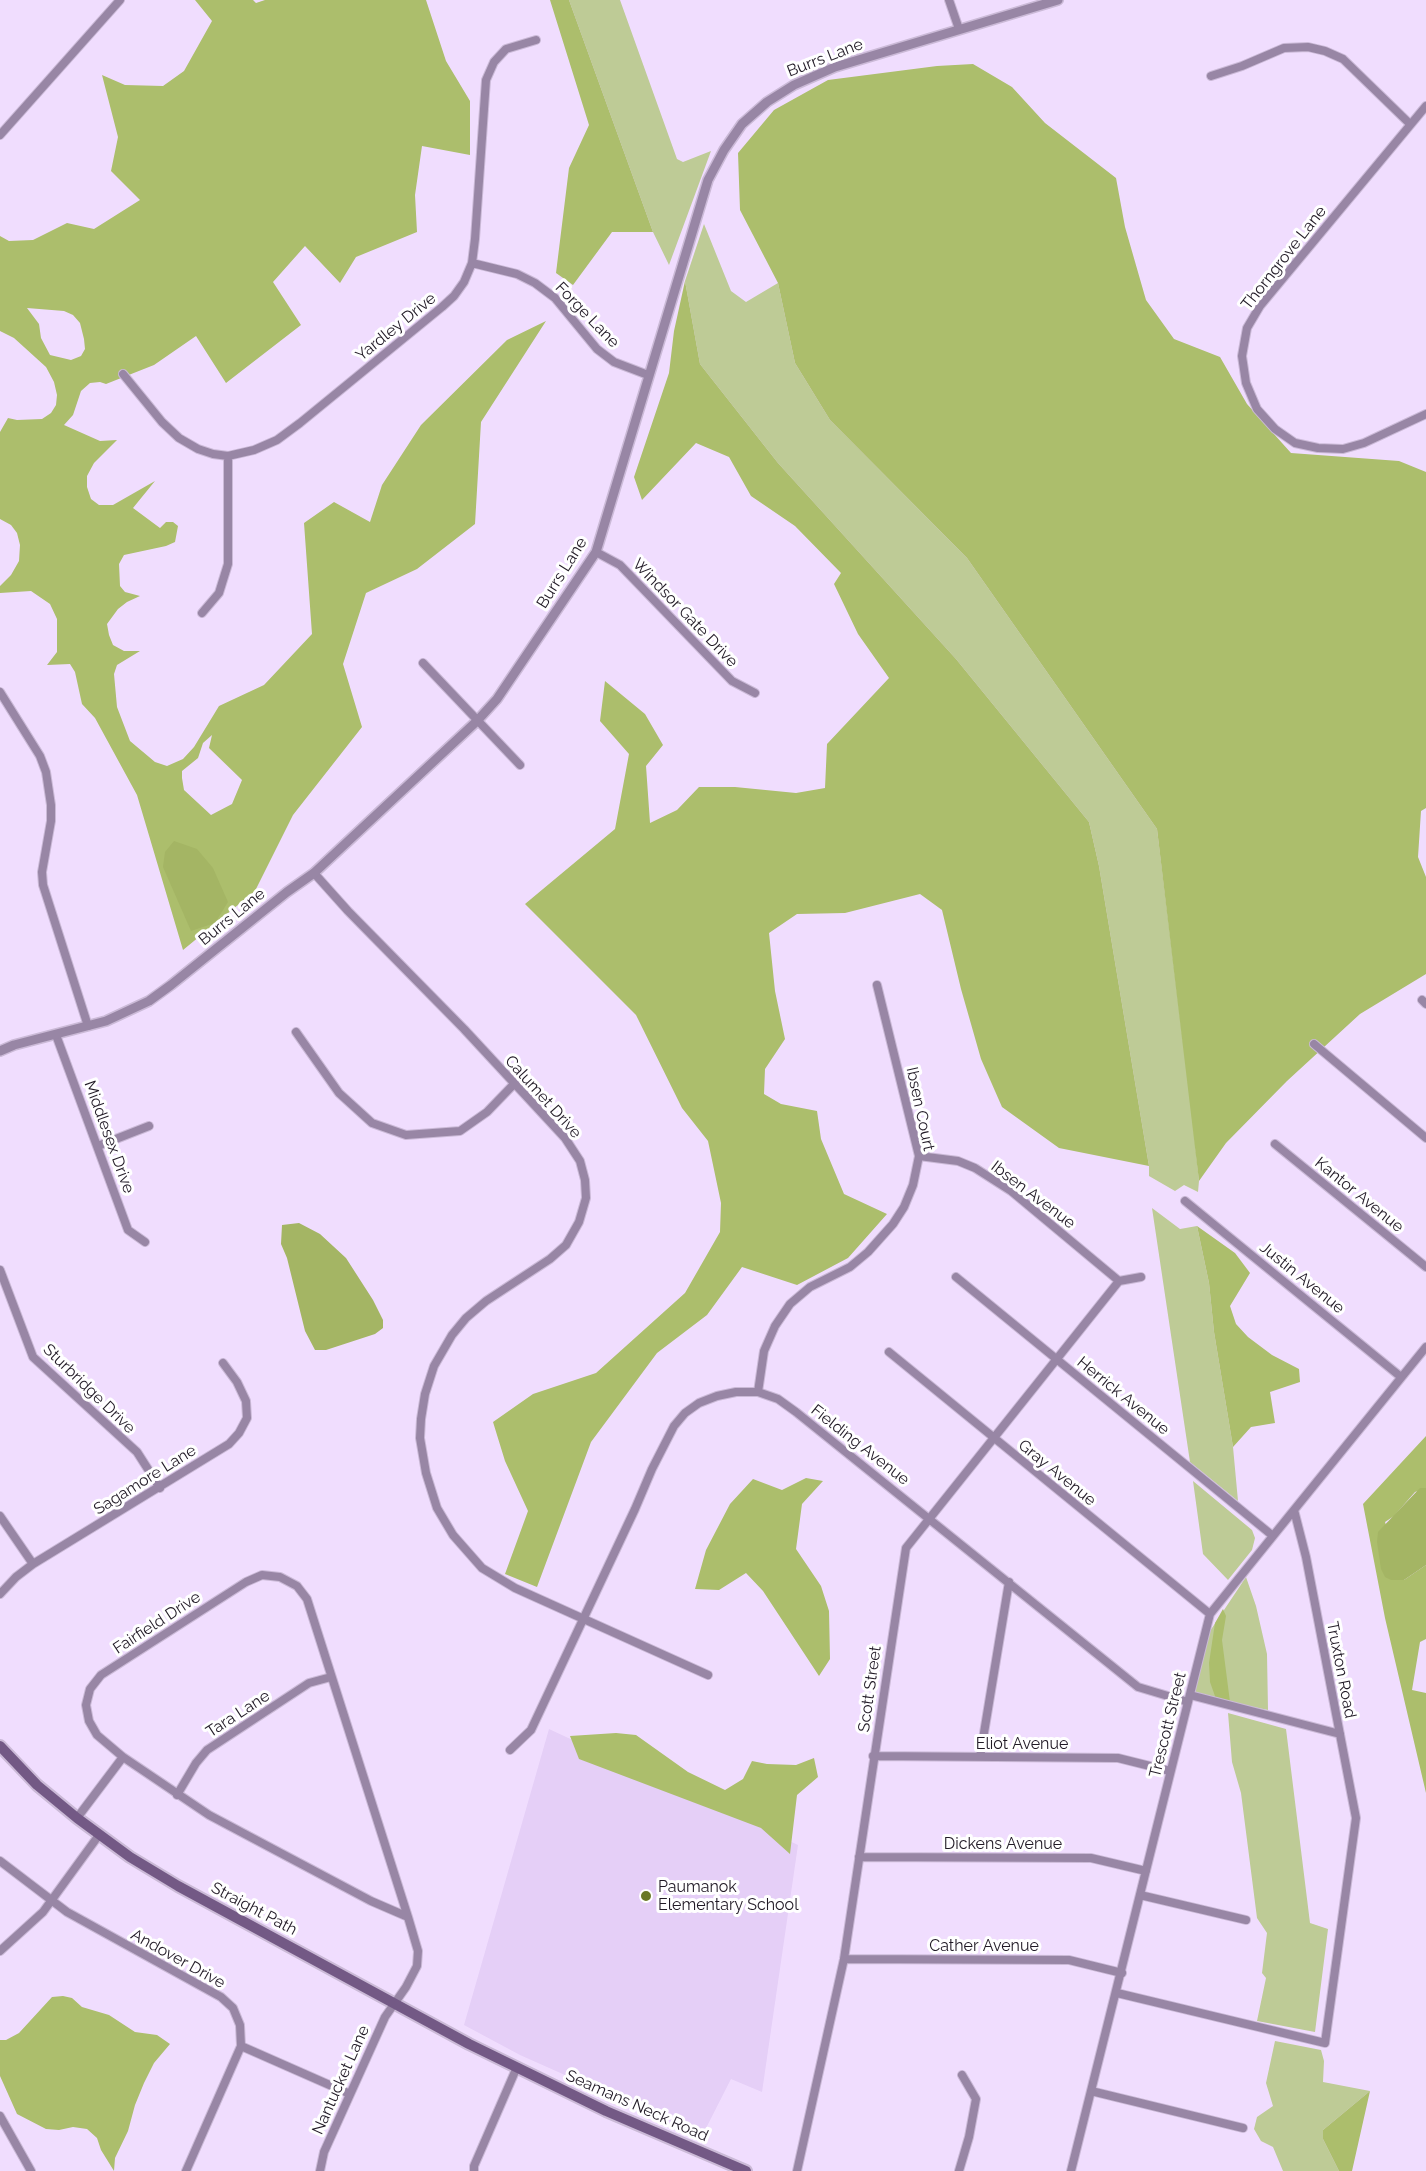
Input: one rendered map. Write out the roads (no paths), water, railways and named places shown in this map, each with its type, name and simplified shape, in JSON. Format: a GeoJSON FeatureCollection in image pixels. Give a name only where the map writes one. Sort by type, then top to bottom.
{"type":"FeatureCollection","features":[{"type":"Feature","properties":{"kind":"main road","name":"Straight Path"},"geometry":{"type":"LineString","coordinates":[[0,1746],[37,1785],[77,1818],[99,1835],[178,1886],[517,2067]]}},
{"type":"Feature","properties":{"kind":"main road","name":"Seamans Neck Road"},"geometry":{"type":"LineString","coordinates":[[517,2067],[606,2111],[746,2171]]}},
{"type":"Feature","properties":{"kind":"street"},"geometry":{"type":"LineString","coordinates":[[0,135],[120,0]]}},
{"type":"Feature","properties":{"kind":"street"},"geometry":{"type":"LineString","coordinates":[[949,0],[959,29]]}},
{"type":"Feature","properties":{"kind":"street","name":"Burrs Lane"},"geometry":{"type":"LineString","coordinates":[[0,1051],[14,1045],[106,1021],[149,1001],[171,986],[286,892],[314,873],[477,721],[497,699],[596,552],[708,180],[724,150],[742,124],[767,102],[794,85],[835,67],[1058,0]]}},
{"type":"Feature","properties":{"kind":"street","name":"Yardley Drive"},"geometry":{"type":"LineString","coordinates":[[123,374],[162,422],[179,438],[198,449],[213,454],[228,456],[254,450],[277,440],[300,423],[454,297],[464,282],[472,263],[486,80],[495,62],[506,49],[536,40]]}},
{"type":"Feature","properties":{"kind":"street"},"geometry":{"type":"LineString","coordinates":[[1211,76],[1284,48],[1317,49],[1343,59],[1410,124]]}},
{"type":"Feature","properties":{"kind":"street","name":"Thorngrove Lane"},"geometry":{"type":"LineString","coordinates":[[1426,105],[1260,306],[1247,328],[1242,356],[1246,383],[1257,410],[1275,429],[1295,443],[1318,448],[1343,449],[1426,414]]}},
{"type":"Feature","properties":{"kind":"street","name":"Forge Lane"},"geometry":{"type":"LineString","coordinates":[[472,263],[516,274],[535,283],[555,298],[597,349],[614,362],[648,375]]}},
{"type":"Feature","properties":{"kind":"street"},"geometry":{"type":"LineString","coordinates":[[202,613],[219,593],[228,564],[228,456]]}},
{"type":"Feature","properties":{"kind":"street","name":"Windsor Gate Drive"},"geometry":{"type":"LineString","coordinates":[[596,552],[620,565],[732,681],[755,693]]}},
{"type":"Feature","properties":{"kind":"street"},"geometry":{"type":"LineString","coordinates":[[423,663],[520,765]]}},
{"type":"Feature","properties":{"kind":"street"},"geometry":{"type":"LineString","coordinates":[[0,692],[40,756],[46,772],[51,821],[42,872],[43,885],[88,1026]]}},
{"type":"Feature","properties":{"kind":"street","name":"Calumet Drive"},"geometry":{"type":"LineString","coordinates":[[314,873],[565,1138],[580,1161],[585,1180],[585,1198],[579,1222],[566,1245],[486,1301],[466,1318],[452,1335],[434,1366],[425,1394],[420,1438],[426,1473],[437,1508],[453,1535],[482,1568],[515,1588],[708,1675]]}},
{"type":"Feature","properties":{"kind":"street","name":"Ibsen Court"},"geometry":{"type":"LineString","coordinates":[[758,1392],[765,1351],[775,1326],[790,1305],[810,1287],[850,1267],[868,1252],[893,1224],[904,1207],[913,1185],[919,1156],[877,986]]}},
{"type":"Feature","properties":{"kind":"street"},"geometry":{"type":"LineString","coordinates":[[296,1032],[339,1093],[372,1123],[406,1135],[460,1131],[487,1112],[514,1084]]}},
{"type":"Feature","properties":{"kind":"street","name":"Middlesex Drive"},"geometry":{"type":"LineString","coordinates":[[56,1035],[129,1230],[145,1242]]}},
{"type":"Feature","properties":{"kind":"street"},"geometry":{"type":"LineString","coordinates":[[1314,1044],[1426,1138]]}},
{"type":"Feature","properties":{"kind":"street"},"geometry":{"type":"LineString","coordinates":[[98,1146],[149,1126]]}},
{"type":"Feature","properties":{"kind":"street","name":"Kantor Avenue"},"geometry":{"type":"LineString","coordinates":[[1275,1144],[1426,1267]]}},
{"type":"Feature","properties":{"kind":"street","name":"Ibsen Avenue"},"geometry":{"type":"LineString","coordinates":[[919,1156],[958,1161],[975,1168],[1011,1191],[1119,1281]]}},
{"type":"Feature","properties":{"kind":"street","name":"Justin Avenue"},"geometry":{"type":"LineString","coordinates":[[1185,1201],[1401,1377]]}},
{"type":"Feature","properties":{"kind":"street","name":"Sturbridge Drive"},"geometry":{"type":"LineString","coordinates":[[0,1270],[33,1357],[137,1452],[160,1488]]}},
{"type":"Feature","properties":{"kind":"street","name":"Herrick Avenue"},"geometry":{"type":"LineString","coordinates":[[956,1276],[1273,1536]]}},
{"type":"Feature","properties":{"kind":"street"},"geometry":{"type":"LineString","coordinates":[[1119,1281],[1140,1277]]}},
{"type":"Feature","properties":{"kind":"street","name":"Scott Street"},"geometry":{"type":"LineString","coordinates":[[797,2171],[844,1959],[906,1548],[1119,1281]]}},
{"type":"Feature","properties":{"kind":"street"},"geometry":{"type":"LineString","coordinates":[[1294,1510],[1426,1347]]}},
{"type":"Feature","properties":{"kind":"street","name":"Gray Avenue"},"geometry":{"type":"LineString","coordinates":[[889,1352],[1210,1614]]}},
{"type":"Feature","properties":{"kind":"street","name":"Sagamore Lane"},"geometry":{"type":"LineString","coordinates":[[0,1594],[16,1577],[33,1564],[160,1488],[229,1444],[239,1434],[247,1418],[246,1401],[237,1382],[223,1364]]}},
{"type":"Feature","properties":{"kind":"street","name":"Fielding Avenue"},"geometry":{"type":"LineString","coordinates":[[510,1750],[531,1730],[674,1426],[685,1413],[699,1403],[736,1392],[758,1392],[777,1399],[796,1412],[1138,1687],[1340,1734]]}},
{"type":"Feature","properties":{"kind":"street","name":"Trescott Street"},"geometry":{"type":"LineString","coordinates":[[1117,1994],[1210,1614],[1294,1510]]}},
{"type":"Feature","properties":{"kind":"street","name":"Truxton Road"},"geometry":{"type":"LineString","coordinates":[[1117,1994],[1325,2043],[1356,1818],[1306,1557],[1294,1510]]}},
{"type":"Feature","properties":{"kind":"street"},"geometry":{"type":"LineString","coordinates":[[0,1516],[33,1564]]}},
{"type":"Feature","properties":{"kind":"street","name":"Fairfield Drive"},"geometry":{"type":"LineString","coordinates":[[394,2003],[406,1988],[417,1966],[418,1951],[408,1917],[307,1599],[297,1586],[280,1577],[262,1575],[246,1582],[101,1675],[90,1689],[86,1705],[89,1721],[97,1735],[123,1757],[209,1815],[371,1901],[408,1917]]}},
{"type":"Feature","properties":{"kind":"street"},"geometry":{"type":"LineString","coordinates":[[980,1757],[1008,1582]]}},
{"type":"Feature","properties":{"kind":"street","name":"Tara Lane"},"geometry":{"type":"LineString","coordinates":[[177,1795],[196,1763],[207,1750],[309,1683],[331,1677]]}},
{"type":"Feature","properties":{"kind":"street","name":"Eliot Avenue"},"geometry":{"type":"LineString","coordinates":[[873,1756],[1118,1758],[1170,1771]]}},
{"type":"Feature","properties":{"kind":"street"},"geometry":{"type":"LineString","coordinates":[[77,1818],[123,1757]]}},
{"type":"Feature","properties":{"kind":"street"},"geometry":{"type":"LineString","coordinates":[[0,1951],[42,1912],[99,1835]]}},
{"type":"Feature","properties":{"kind":"street","name":"Dickens Avenue"},"geometry":{"type":"LineString","coordinates":[[859,1857],[1091,1858],[1146,1871]]}},
{"type":"Feature","properties":{"kind":"street","name":"Andover Drive"},"geometry":{"type":"LineString","coordinates":[[0,1861],[67,1912],[221,1997],[233,2008],[240,2025],[241,2046]]}},
{"type":"Feature","properties":{"kind":"street"},"geometry":{"type":"LineString","coordinates":[[1140,1895],[1246,1920]]}},
{"type":"Feature","properties":{"kind":"street","name":"Cather Avenue"},"geometry":{"type":"LineString","coordinates":[[844,1959],[1069,1960],[1122,1973]]}},
{"type":"Feature","properties":{"kind":"street"},"geometry":{"type":"LineString","coordinates":[[1071,2171],[1117,1994]]}},
{"type":"Feature","properties":{"kind":"street","name":"Nantucket Lane"},"geometry":{"type":"LineString","coordinates":[[320,2171],[324,2152],[385,2017],[394,2003]]}},
{"type":"Feature","properties":{"kind":"street"},"geometry":{"type":"LineString","coordinates":[[186,2171],[241,2046],[350,2094]]}},
{"type":"Feature","properties":{"kind":"street"},"geometry":{"type":"LineString","coordinates":[[474,2171],[474,2166],[517,2067]]}},
{"type":"Feature","properties":{"kind":"street"},"geometry":{"type":"LineString","coordinates":[[959,2171],[969,2137],[976,2099],[962,2075]]}},
{"type":"Feature","properties":{"kind":"street"},"geometry":{"type":"LineString","coordinates":[[1091,2091],[1243,2128]]}},
{"type":"Feature","properties":{"kind":"street"},"geometry":{"type":"LineString","coordinates":[[0,2116],[31,2171]]}},
{"type":"Feature","properties":{"kind":"place","name":"Paumanok Elementary School"},"geometry":{"type":"Point","coordinates":[646,1896]}}]}
